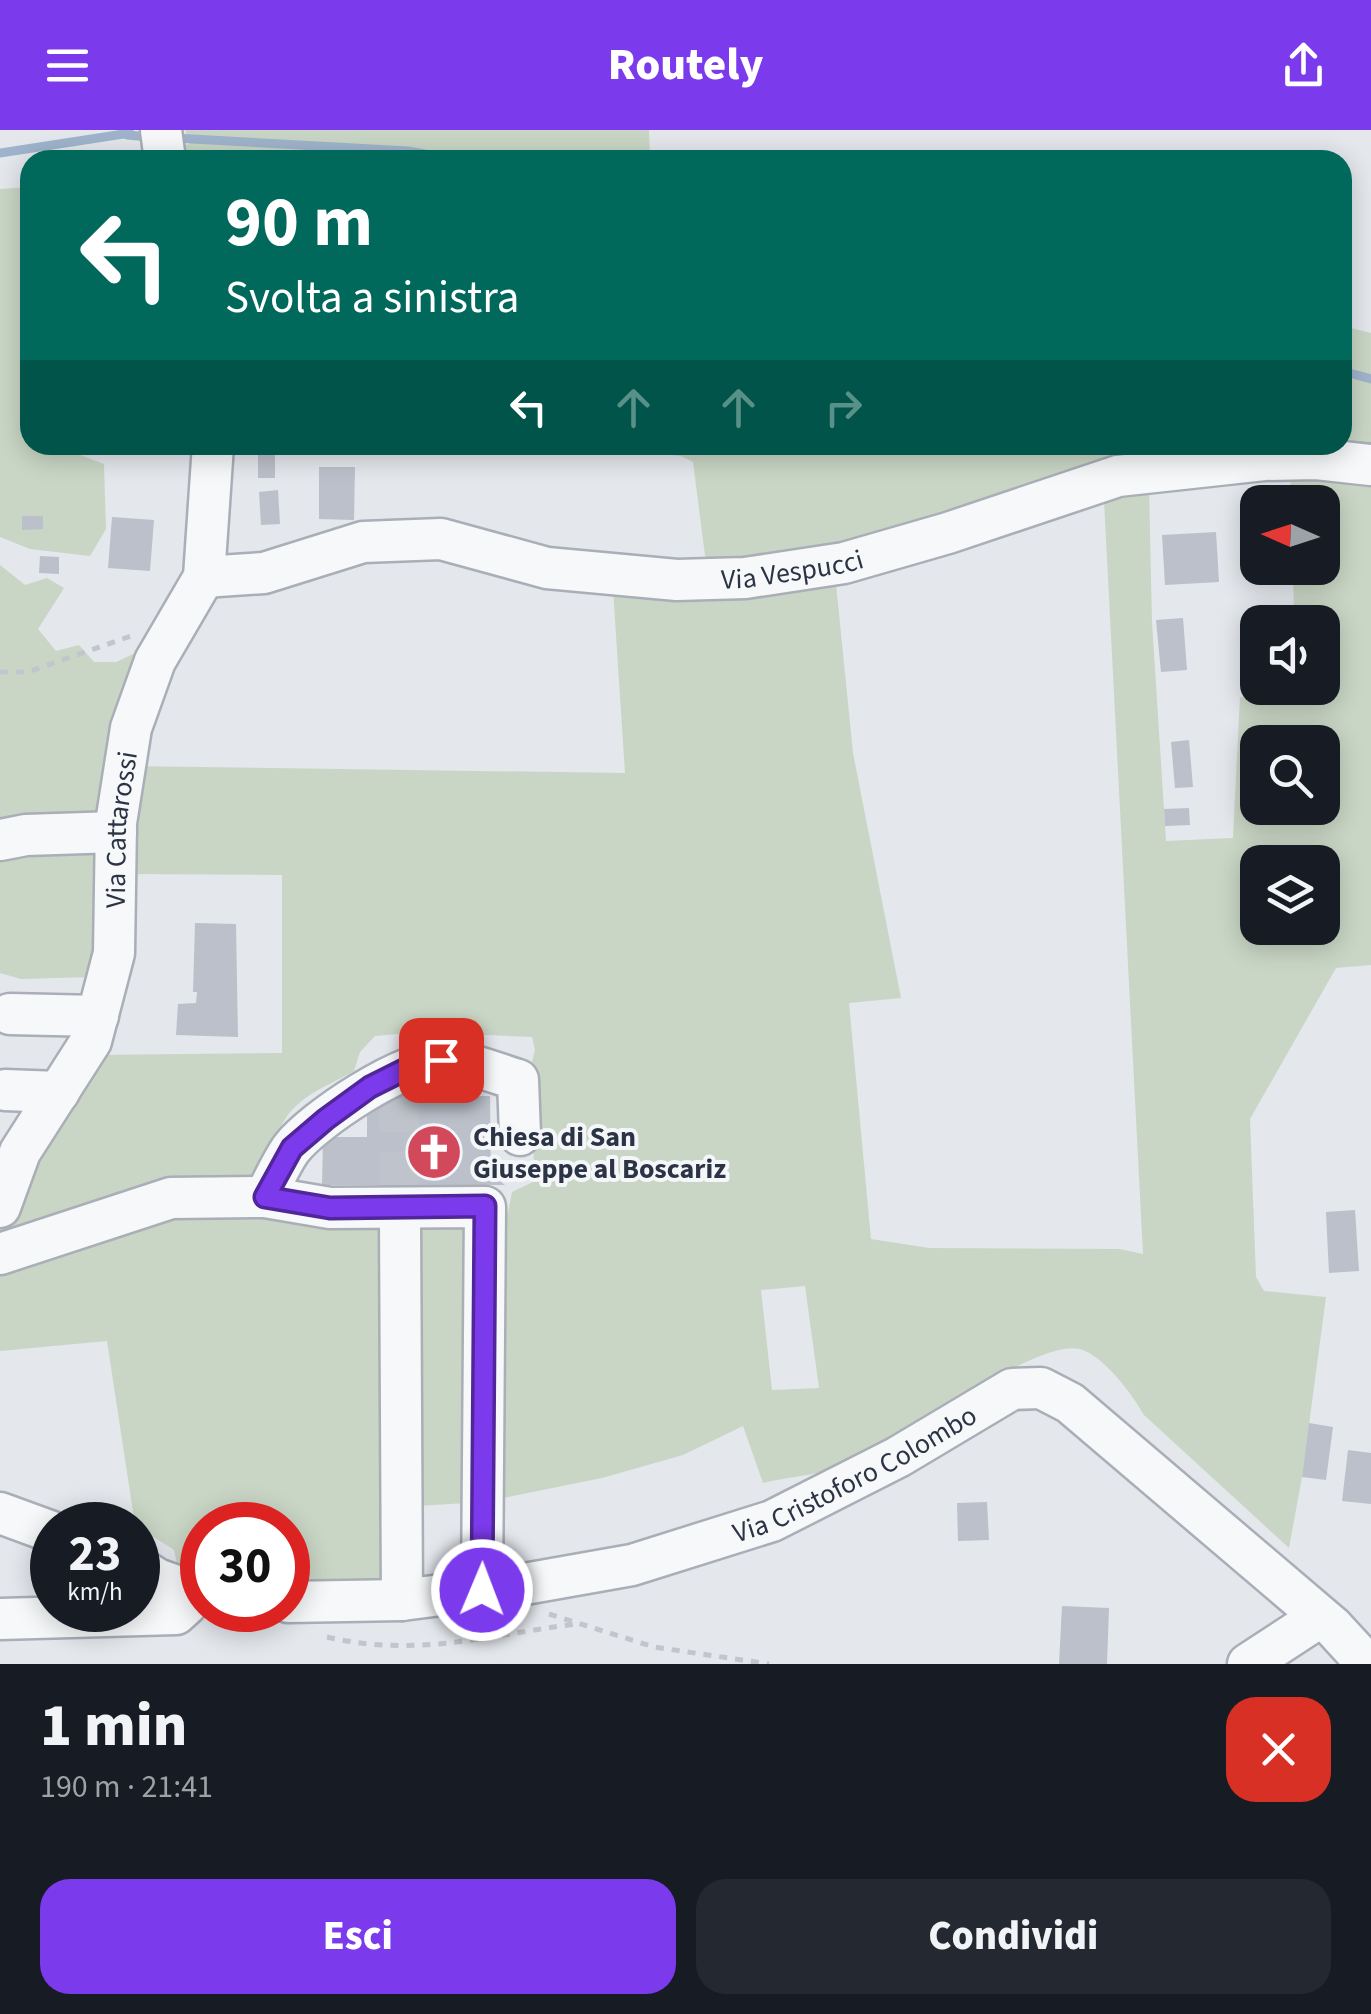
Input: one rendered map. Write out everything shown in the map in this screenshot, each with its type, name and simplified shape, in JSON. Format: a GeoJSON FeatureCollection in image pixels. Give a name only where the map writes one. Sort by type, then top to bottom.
{"type":"FeatureCollection","features":[{"type":"Feature","properties":{"kind":"street","name":"Via Cattarossi"},"geometry":{"type":"LineString","coordinates":[[0,1207],[10,1151],[59,1092],[91,1041],[114,953],[116,832],[131,728],[155,661],[204,577],[212,455]]}},
{"type":"Feature","properties":{"kind":"street","name":"Via Vespucci"},"geometry":{"type":"LineString","coordinates":[[204,577],[264,573],[363,542],[441,539],[547,568],[677,580],[744,578],[844,563],[1118,476],[1264,460],[1316,458],[1371,465]]}},
{"type":"Feature","properties":{"kind":"street"},"geometry":{"type":"LineString","coordinates":[[0,840],[26,835],[116,832]]}},
{"type":"Feature","properties":{"kind":"street"},"geometry":{"type":"LineString","coordinates":[[10,1014],[98,1016]]}},
{"type":"Feature","properties":{"kind":"street"},"geometry":{"type":"LineString","coordinates":[[265,1197],[292,1148],[370,1087],[400,1082],[441,1060],[518,1080],[520,1136]]}},
{"type":"Feature","properties":{"kind":"street"},"geometry":{"type":"LineString","coordinates":[[5,1090],[59,1092]]}},
{"type":"Feature","properties":{"kind":"street"},"geometry":{"type":"LineString","coordinates":[[0,1254],[170,1198],[265,1197],[330,1208],[485,1206],[482,1590]]}},
{"type":"Feature","properties":{"kind":"street"},"geometry":{"type":"LineString","coordinates":[[400,1221],[402,1600]]}},
{"type":"Feature","properties":{"kind":"street","name":"Via Cristoforo Colombo"},"geometry":{"type":"LineString","coordinates":[[310,1602],[402,1600],[632,1565],[772,1521],[898,1458],[1002,1394],[1029,1386],[1055,1392],[1070,1402],[1326,1622],[1367,1664]]}},
{"type":"Feature","properties":{"kind":"street"},"geometry":{"type":"LineString","coordinates":[[0,1513],[30,1524]]}},
{"type":"Feature","properties":{"kind":"street"},"geometry":{"type":"LineString","coordinates":[[0,1619],[176,1614],[180,1610]]}},
{"type":"Feature","properties":{"kind":"street"},"geometry":{"type":"LineString","coordinates":[[1248,1664],[1326,1622]]}},
{"type":"Feature","properties":{"kind":"street","name":"Via Cristoforo Colombo"},"geometry":{"type":"LineString","coordinates":[[1326,1622],[1371,1646]]}},
{"type":"Feature","properties":{"kind":"path"},"geometry":{"type":"LineString","coordinates":[[0,672],[28,672],[178,619]]}},
{"type":"Feature","properties":{"kind":"path"},"geometry":{"type":"LineString","coordinates":[[540,1610],[654,1647],[769,1664]]}},
{"type":"Feature","properties":{"kind":"path"},"geometry":{"type":"LineString","coordinates":[[312,1634],[364,1646],[410,1648],[576,1624]]}},
{"type":"Feature","properties":{"kind":"green space"},"geometry":{"type":"Polygon","coordinates":[[[185,130],[649,130],[650,150],[156,150],[190,144],[185,130]]]}},
{"type":"Feature","properties":{"kind":"green space"},"geometry":{"type":"Polygon","coordinates":[[[20,188],[20,455],[80,455],[104,464],[106,529],[90,556],[30,549],[0,537],[0,189],[20,188]]]}},
{"type":"Feature","properties":{"kind":"green space"},"geometry":{"type":"Polygon","coordinates":[[[1352,328],[1371,333],[1371,965],[1336,968],[1250,1119],[1256,1277],[1264,1291],[1326,1297],[1289,1548],[1144,1415],[1108,1367],[1080,1349],[1060,1350],[1002,1374],[854,1462],[821,1472],[763,1483],[743,1426],[683,1455],[602,1478],[484,1502],[400,1507],[402,1600],[310,1602],[310,1502],[180,1502],[180,1577],[174,1550],[160,1541],[160,1502],[132,1502],[107,1341],[0,1351],[0,1254],[171,1198],[491,1223],[508,1213],[512,1192],[535,1181],[529,1074],[535,1050],[532,1037],[421,1032],[375,1036],[360,1052],[354,1071],[307,1097],[291,1112],[279,1130],[269,1159],[247,1178],[0,1236],[0,1207],[94,1055],[282,1053],[282,875],[127,874],[125,766],[625,773],[612,574],[708,579],[693,462],[672,455],[1352,455],[1352,328]],[[1103,481],[834,564],[853,753],[901,998],[849,1003],[871,1239],[929,1248],[1120,1249],[1143,1254],[1103,481]],[[805,1286],[761,1290],[772,1390],[819,1388],[805,1286]]]}},
{"type":"Feature","properties":{"kind":"green space"},"geometry":{"type":"Polygon","coordinates":[[[0,565],[25,585],[47,578],[64,588],[38,629],[56,651],[79,645],[94,662],[116,662],[142,650],[101,815],[0,833],[0,565]]]}},
{"type":"Feature","properties":{"kind":"green space"},"geometry":{"type":"Polygon","coordinates":[[[101,848],[93,977],[21,979],[0,973],[0,852],[101,848]]]}},
{"type":"Feature","properties":{"kind":"building"},"geometry":{"type":"Polygon","coordinates":[[[258,455],[275,455],[275,478],[258,478],[258,455]]]}},
{"type":"Feature","properties":{"kind":"building"},"geometry":{"type":"Polygon","coordinates":[[[319,467],[355,467],[354,520],[319,519],[319,467]]]}},
{"type":"Feature","properties":{"kind":"building"},"geometry":{"type":"Polygon","coordinates":[[[278,490],[280,524],[261,525],[259,492],[278,490]]]}},
{"type":"Feature","properties":{"kind":"building"},"geometry":{"type":"Polygon","coordinates":[[[22,516],[43,516],[43,529],[22,530],[22,516]]]}},
{"type":"Feature","properties":{"kind":"building"},"geometry":{"type":"Polygon","coordinates":[[[112,517],[154,520],[150,571],[108,568],[112,517]]]}},
{"type":"Feature","properties":{"kind":"building"},"geometry":{"type":"Polygon","coordinates":[[[1216,532],[1219,582],[1165,585],[1162,535],[1216,532]]]}},
{"type":"Feature","properties":{"kind":"building"},"geometry":{"type":"Polygon","coordinates":[[[40,556],[59,557],[59,574],[39,573],[40,556]]]}},
{"type":"Feature","properties":{"kind":"building"},"geometry":{"type":"Polygon","coordinates":[[[1183,618],[1187,670],[1161,672],[1156,620],[1183,618]]]}},
{"type":"Feature","properties":{"kind":"building"},"geometry":{"type":"Polygon","coordinates":[[[1189,740],[1193,787],[1175,788],[1171,742],[1189,740]]]}},
{"type":"Feature","properties":{"kind":"building"},"geometry":{"type":"Polygon","coordinates":[[[1189,808],[1190,825],[1165,826],[1164,809],[1189,808]]]}},
{"type":"Feature","properties":{"kind":"building"},"geometry":{"type":"Polygon","coordinates":[[[195,923],[236,924],[238,1037],[176,1035],[178,1004],[196,1003],[195,923]]]}},
{"type":"Feature","properties":{"kind":"building"},"geometry":{"type":"Polygon","coordinates":[[[403,1088],[450,1088],[450,1096],[490,1096],[491,1174],[505,1185],[430,1185],[429,1196],[417,1196],[417,1185],[322,1185],[323,1137],[367,1137],[367,1101],[402,1102],[403,1088]]]}},
{"type":"Feature","properties":{"kind":"building"},"geometry":{"type":"Polygon","coordinates":[[[1355,1210],[1359,1271],[1329,1273],[1326,1212],[1355,1210]]]}},
{"type":"Feature","properties":{"kind":"building"},"geometry":{"type":"Polygon","coordinates":[[[1309,1423],[1333,1427],[1326,1480],[1302,1477],[1309,1423]]]}},
{"type":"Feature","properties":{"kind":"building"},"geometry":{"type":"Polygon","coordinates":[[[1348,1450],[1371,1453],[1371,1504],[1342,1501],[1348,1450]]]}},
{"type":"Feature","properties":{"kind":"building"},"geometry":{"type":"Polygon","coordinates":[[[987,1502],[989,1540],[958,1541],[957,1503],[987,1502]]]}},
{"type":"Feature","properties":{"kind":"building"},"geometry":{"type":"Polygon","coordinates":[[[1062,1606],[1109,1608],[1107,1664],[1059,1664],[1062,1606]]]}},
{"type":"Feature","properties":{"kind":"waterway"},"geometry":{"type":"LineString","coordinates":[[0,153],[130,133]]}},
{"type":"Feature","properties":{"kind":"waterway"},"geometry":{"type":"LineString","coordinates":[[127,135],[149,137]]}},
{"type":"Feature","properties":{"kind":"waterway"},"geometry":{"type":"LineString","coordinates":[[174,138],[390,150]]}},
{"type":"Feature","properties":{"kind":"waterway"},"geometry":{"type":"LineString","coordinates":[[1352,374],[1371,379]]}},
{"type":"Feature","properties":{"kind":"tunnel"},"geometry":{"type":"LineString","coordinates":[[399,1092],[400,1221]]}},
{"type":"Feature","properties":{"kind":"place","name":"Chiesa di San Giuseppe al Boscariz"},"geometry":{"type":"Point","coordinates":[434,1152]}},
{"type":"Feature","properties":{"kind":"route"},"geometry":{"type":"LineString","coordinates":[[441,1060],[404,1070],[370,1087],[326,1119],[292,1148],[265,1197],[330,1208],[485,1206],[482,1590]]}}]}
